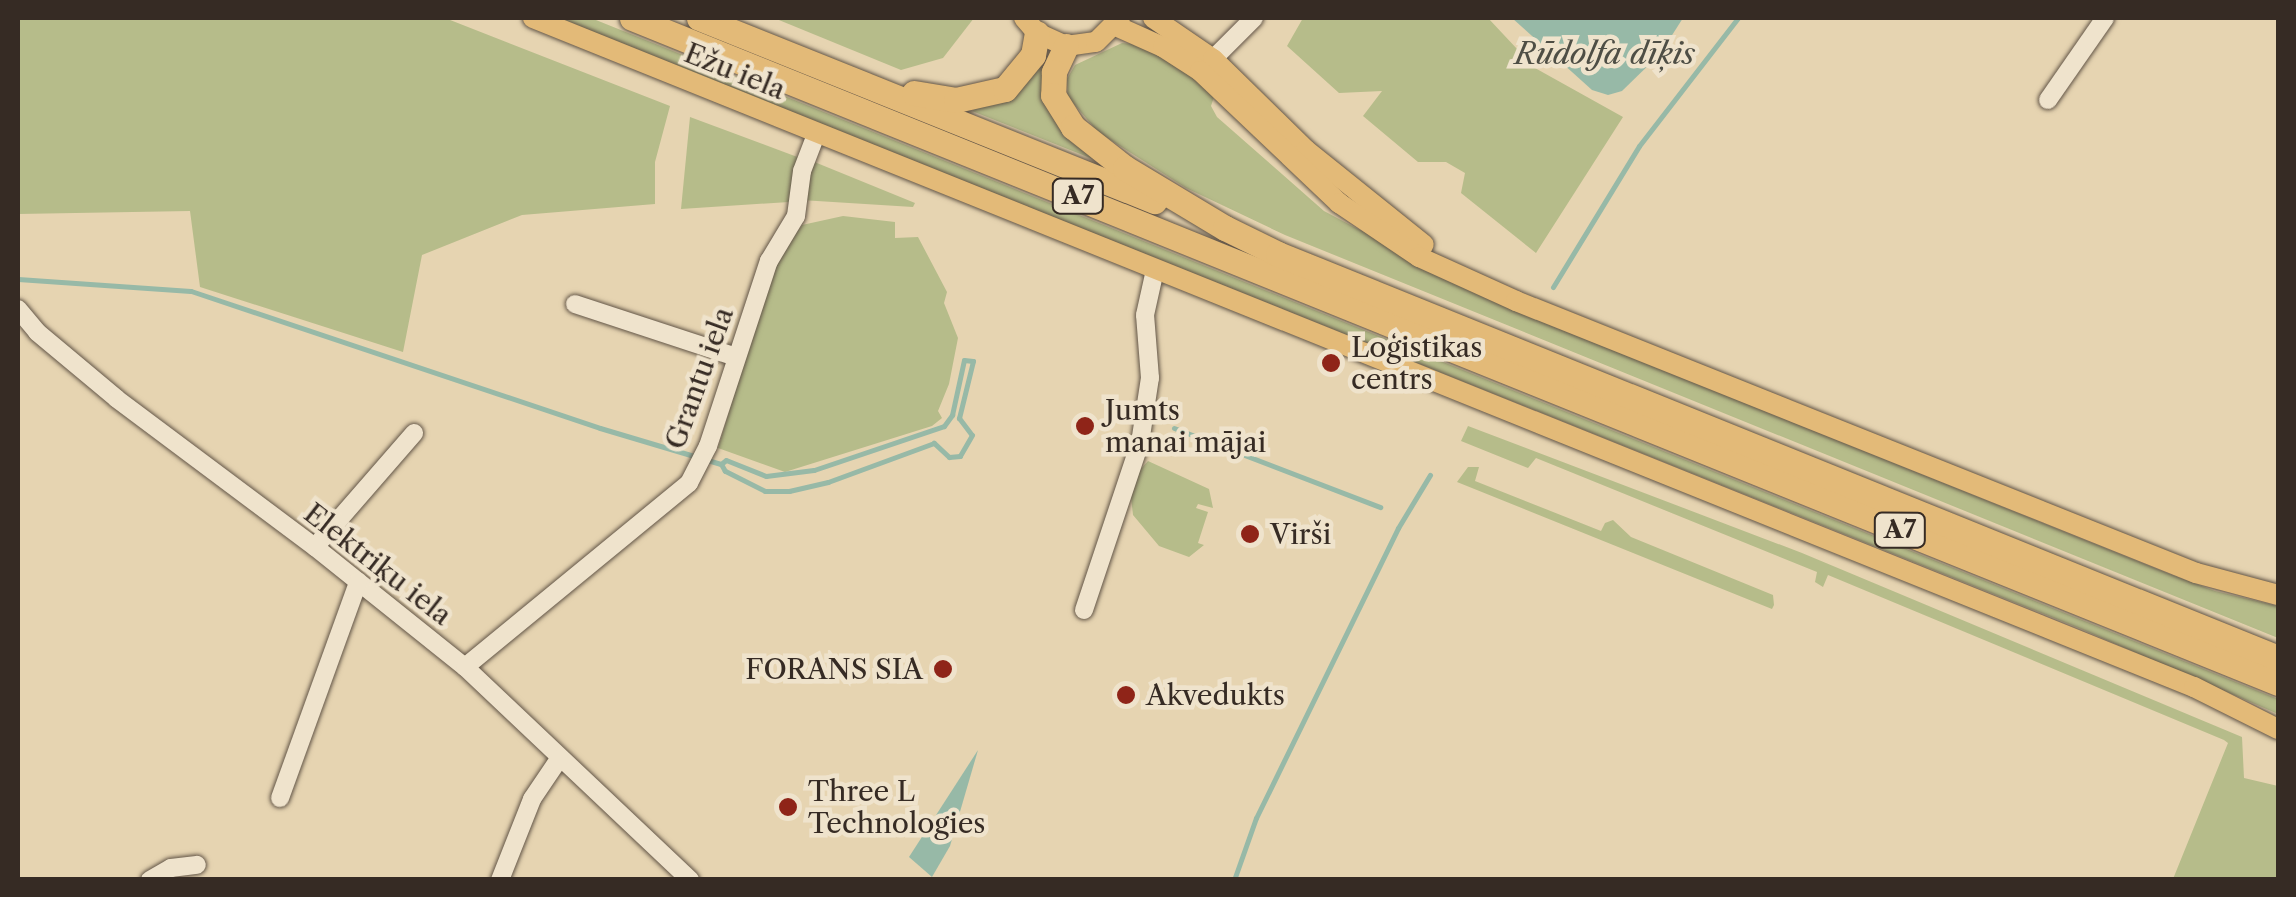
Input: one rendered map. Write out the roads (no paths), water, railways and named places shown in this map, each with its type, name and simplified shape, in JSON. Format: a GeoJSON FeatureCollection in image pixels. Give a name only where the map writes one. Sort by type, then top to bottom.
{"type":"FeatureCollection","features":[{"type":"Feature","properties":{"kind":"highway","name":"A7"},"geometry":{"type":"LineString","coordinates":[[632,18],[2278,683]]}},
{"type":"Feature","properties":{"kind":"highway","name":"A7"},"geometry":{"type":"LineString","coordinates":[[699,18],[1226,228],[1278,254],[2278,658]]}},
{"type":"Feature","properties":{"kind":"highway"},"geometry":{"type":"LineString","coordinates":[[855,81],[940,100],[988,96],[1017,78],[1033,55],[1030,25]]}},
{"type":"Feature","properties":{"kind":"highway"},"geometry":{"type":"LineString","coordinates":[[1066,46],[1054,72],[1053,95],[1072,127],[1125,168],[1226,228]]}},
{"type":"Feature","properties":{"kind":"main road","name":"Ežu iela"},"geometry":{"type":"LineString","coordinates":[[534,18],[2194,687],[2278,729]]}},
{"type":"Feature","properties":{"kind":"main road"},"geometry":{"type":"LineString","coordinates":[[1153,18],[1212,59],[1320,163],[1456,272]]}},
{"type":"Feature","properties":{"kind":"main road"},"geometry":{"type":"LineString","coordinates":[[1030,25],[1066,46],[1096,42],[1118,22],[1164,47],[1200,72],[1356,216],[1420,257],[1516,301],[2196,573],[2278,595]]}},
{"type":"Feature","properties":{"kind":"street"},"geometry":{"type":"LineString","coordinates":[[1212,59],[1254,18]]}},
{"type":"Feature","properties":{"kind":"street"},"geometry":{"type":"LineString","coordinates":[[2048,100],[2105,18]]}},
{"type":"Feature","properties":{"kind":"street","name":"Grantu iela"},"geometry":{"type":"LineString","coordinates":[[465,668],[688,483],[708,446],[769,261],[796,216],[802,171],[816,134]]}},
{"type":"Feature","properties":{"kind":"street"},"geometry":{"type":"LineString","coordinates":[[1084,610],[1140,443],[1150,378],[1145,316],[1154,270]]}},
{"type":"Feature","properties":{"kind":"street"},"geometry":{"type":"LineString","coordinates":[[575,304],[736,357]]}},
{"type":"Feature","properties":{"kind":"street","name":"Elektriķu iela"},"geometry":{"type":"LineString","coordinates":[[18,309],[37,332],[117,399],[315,547],[465,668],[558,760],[690,880]]}},
{"type":"Feature","properties":{"kind":"street"},"geometry":{"type":"LineString","coordinates":[[315,547],[414,433]]}},
{"type":"Feature","properties":{"kind":"street"},"geometry":{"type":"LineString","coordinates":[[280,798],[358,582]]}},
{"type":"Feature","properties":{"kind":"street"},"geometry":{"type":"LineString","coordinates":[[500,880],[532,799],[558,760]]}},
{"type":"Feature","properties":{"kind":"street"},"geometry":{"type":"LineString","coordinates":[[150,880],[171,868],[197,865]]}},
{"type":"Feature","properties":{"kind":"water","name":"Rūdolfa dīķis"},"geometry":{"type":"Polygon","coordinates":[[[1512,18],[1683,18],[1660,54],[1622,91],[1608,95],[1592,90],[1512,18]]]}},
{"type":"Feature","properties":{"kind":"water"},"geometry":{"type":"Polygon","coordinates":[[[978,750],[950,846],[932,877],[909,857],[978,750]]]}},
{"type":"Feature","properties":{"kind":"waterway"},"geometry":{"type":"LineString","coordinates":[[1553,287],[1639,146],[1738,18]]}},
{"type":"Feature","properties":{"kind":"waterway"},"geometry":{"type":"LineString","coordinates":[[18,279],[191,291],[600,428],[721,464],[726,460],[766,476],[814,470],[944,426],[952,415],[964,360],[973,361],[959,418],[972,435],[960,456],[949,457],[934,443],[828,482],[789,491],[765,491],[725,471],[721,464]]}},
{"type":"Feature","properties":{"kind":"waterway"},"geometry":{"type":"LineString","coordinates":[[1174,428],[1380,507]]}},
{"type":"Feature","properties":{"kind":"waterway"},"geometry":{"type":"LineString","coordinates":[[1234,880],[1256,818],[1398,528],[1430,475]]}},
{"type":"Feature","properties":{"kind":"place","name":"Loģistikas centrs"},"geometry":{"type":"Point","coordinates":[1331,363]}},
{"type":"Feature","properties":{"kind":"place","name":"Jumts manai mājai"},"geometry":{"type":"Point","coordinates":[1085,426]}},
{"type":"Feature","properties":{"kind":"place","name":"Virši"},"geometry":{"type":"Point","coordinates":[1250,534]}},
{"type":"Feature","properties":{"kind":"place","name":"FORANS SIA"},"geometry":{"type":"Point","coordinates":[943,669]}},
{"type":"Feature","properties":{"kind":"place","name":"Akvedukts"},"geometry":{"type":"Point","coordinates":[1126,695]}},
{"type":"Feature","properties":{"kind":"place","name":"Three L Technologies"},"geometry":{"type":"Point","coordinates":[788,807]}}]}
